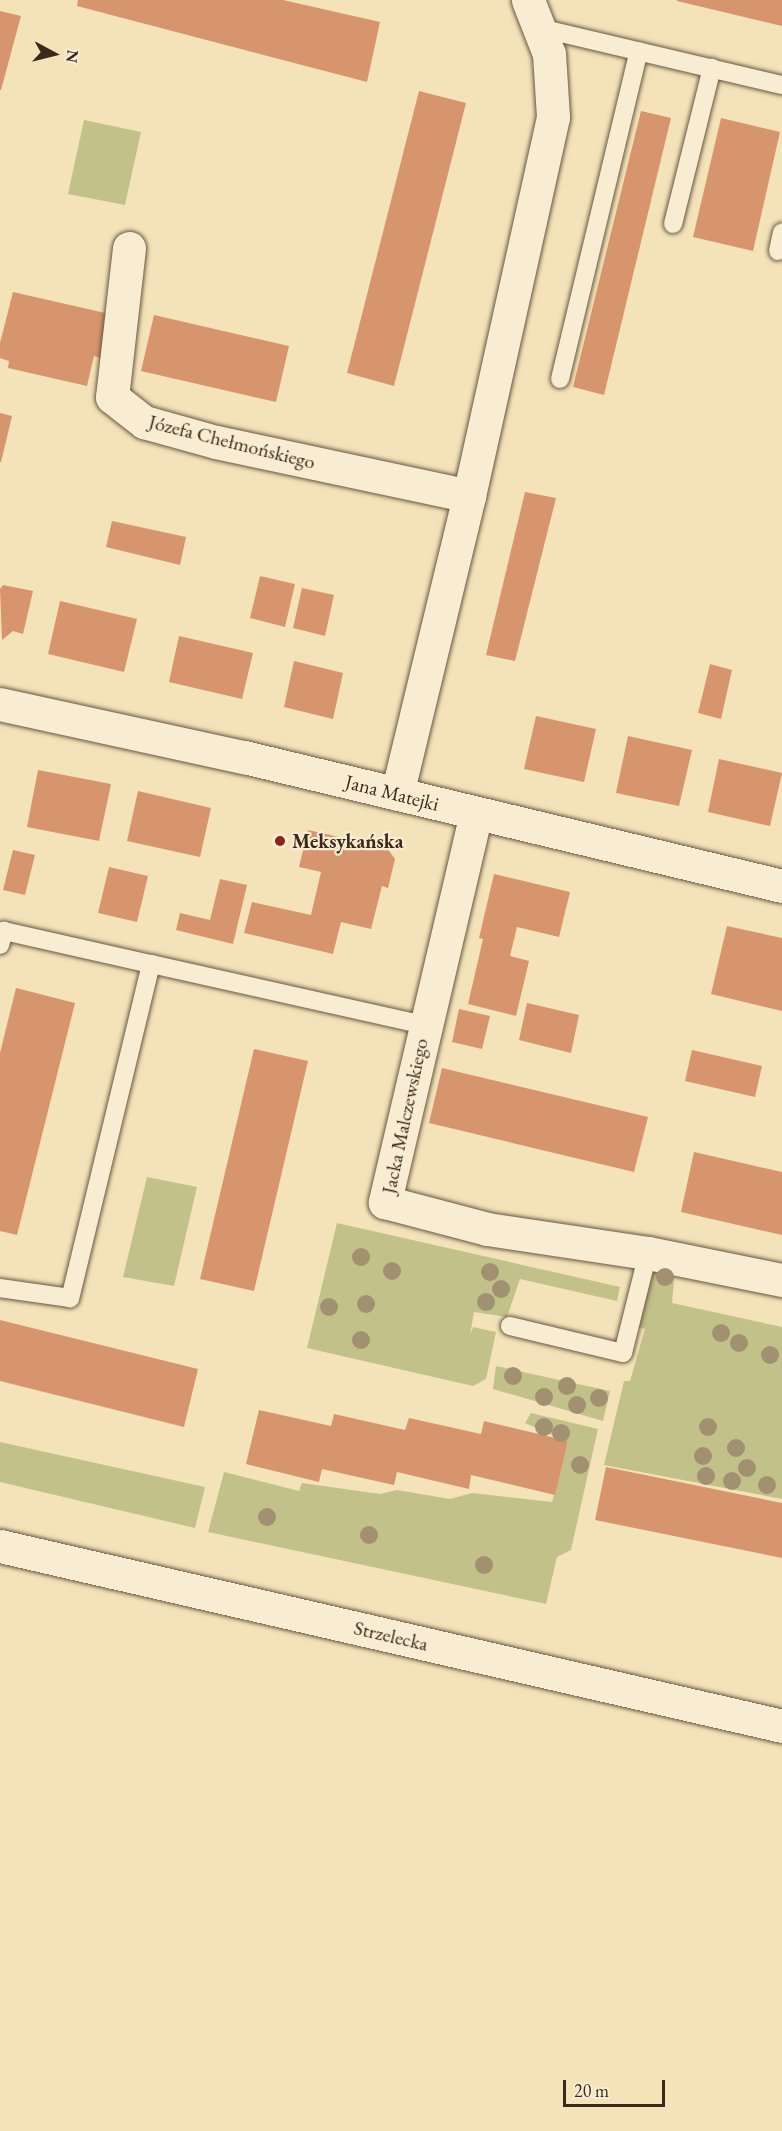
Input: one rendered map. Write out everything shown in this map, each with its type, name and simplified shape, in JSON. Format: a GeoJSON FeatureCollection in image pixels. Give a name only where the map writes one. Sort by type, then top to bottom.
{"type":"FeatureCollection","features":[{"type":"Feature","properties":{"kind":"street"},"geometry":{"type":"LineString","coordinates":[[397,794],[469,496],[554,117],[549,54],[534,14]]}},
{"type":"Feature","properties":{"kind":"street","name":"Józefa Chełmońskiego"},"geometry":{"type":"LineString","coordinates":[[129,248],[112,397],[144,422],[216,442],[469,496]]}},
{"type":"Feature","properties":{"kind":"street","name":"Jana Matejki"},"geometry":{"type":"LineString","coordinates":[[0,704],[397,794],[782,886]]}},
{"type":"Feature","properties":{"kind":"street","name":"Jacka Malczewskiego"},"geometry":{"type":"LineString","coordinates":[[476,813],[424,1025],[385,1202],[488,1229],[648,1253],[782,1280]]}},
{"type":"Feature","properties":{"kind":"street","name":"Strzelecka"},"geometry":{"type":"LineString","coordinates":[[0,1546],[782,1726]]}},
{"type":"Feature","properties":{"kind":"lane"},"geometry":{"type":"LineString","coordinates":[[534,14],[639,51],[782,85]]}},
{"type":"Feature","properties":{"kind":"lane"},"geometry":{"type":"LineString","coordinates":[[560,379],[639,51]]}},
{"type":"Feature","properties":{"kind":"lane"},"geometry":{"type":"LineString","coordinates":[[673,224],[712,68]]}},
{"type":"Feature","properties":{"kind":"lane"},"geometry":{"type":"LineString","coordinates":[[778,251],[782,232]]}},
{"type":"Feature","properties":{"kind":"lane"},"geometry":{"type":"LineString","coordinates":[[0,945],[4,931],[424,1025]]}},
{"type":"Feature","properties":{"kind":"lane"},"geometry":{"type":"LineString","coordinates":[[0,1288],[70,1298],[151,964]]}},
{"type":"Feature","properties":{"kind":"lane"},"geometry":{"type":"LineString","coordinates":[[510,1326],[623,1353],[648,1253]]}},
{"type":"Feature","properties":{"kind":"shaded area"},"geometry":{"type":"Polygon","coordinates":[[[84,120],[141,132],[125,205],[68,194],[84,120]]]}},
{"type":"Feature","properties":{"kind":"shaded area"},"geometry":{"type":"Polygon","coordinates":[[[147,1177],[197,1187],[174,1286],[123,1277],[147,1177]]]}},
{"type":"Feature","properties":{"kind":"shaded area"},"geometry":{"type":"Polygon","coordinates":[[[337,1223],[620,1287],[617,1301],[520,1279],[507,1317],[474,1312],[470,1335],[473,1327],[496,1332],[486,1379],[473,1386],[307,1348],[337,1223]]]}},
{"type":"Feature","properties":{"kind":"shaded area"},"geometry":{"type":"Polygon","coordinates":[[[654,1265],[675,1269],[672,1303],[782,1327],[782,1499],[604,1465],[624,1381],[630,1381],[645,1329],[637,1327],[654,1265]]]}},
{"type":"Feature","properties":{"kind":"shaded area"},"geometry":{"type":"Polygon","coordinates":[[[496,1366],[610,1391],[603,1421],[493,1389],[496,1366]]]}},
{"type":"Feature","properties":{"kind":"shaded area"},"geometry":{"type":"Polygon","coordinates":[[[531,1413],[598,1429],[571,1550],[557,1557],[546,1604],[208,1532],[224,1472],[299,1491],[302,1483],[380,1494],[397,1490],[450,1499],[472,1493],[552,1502],[568,1442],[525,1423],[531,1413]]]}},
{"type":"Feature","properties":{"kind":"shaded area"},"geometry":{"type":"Polygon","coordinates":[[[0,1442],[205,1487],[195,1528],[0,1482],[0,1442]]]}},
{"type":"Feature","properties":{"kind":"building"},"geometry":{"type":"Polygon","coordinates":[[[78,0],[283,0],[380,22],[367,82],[77,6],[78,0]]]}},
{"type":"Feature","properties":{"kind":"building"},"geometry":{"type":"Polygon","coordinates":[[[782,0],[782,26],[677,1],[782,0]]]}},
{"type":"Feature","properties":{"kind":"building"},"geometry":{"type":"Polygon","coordinates":[[[0,11],[21,16],[1,90],[0,90],[0,11]]]}},
{"type":"Feature","properties":{"kind":"building"},"geometry":{"type":"Polygon","coordinates":[[[419,91],[466,103],[394,386],[347,373],[419,91]]]}},
{"type":"Feature","properties":{"kind":"building"},"geometry":{"type":"Polygon","coordinates":[[[641,111],[671,118],[604,395],[573,387],[641,111]]]}},
{"type":"Feature","properties":{"kind":"building"},"geometry":{"type":"Polygon","coordinates":[[[721,118],[780,132],[753,251],[693,237],[721,118]]]}},
{"type":"Feature","properties":{"kind":"building"},"geometry":{"type":"Polygon","coordinates":[[[13,292],[114,315],[104,359],[94,356],[87,386],[8,368],[9,361],[0,358],[0,343],[13,292]]]}},
{"type":"Feature","properties":{"kind":"building"},"geometry":{"type":"Polygon","coordinates":[[[154,315],[289,346],[276,402],[141,371],[154,315]]]}},
{"type":"Feature","properties":{"kind":"building"},"geometry":{"type":"Polygon","coordinates":[[[0,413],[12,416],[1,462],[0,462],[0,413]]]}},
{"type":"Feature","properties":{"kind":"building"},"geometry":{"type":"Polygon","coordinates":[[[525,492],[556,498],[515,661],[486,655],[525,492]]]}},
{"type":"Feature","properties":{"kind":"building"},"geometry":{"type":"Polygon","coordinates":[[[112,521],[186,537],[180,565],[106,547],[112,521]]]}},
{"type":"Feature","properties":{"kind":"building"},"geometry":{"type":"Polygon","coordinates":[[[260,576],[295,584],[285,627],[250,618],[260,576]]]}},
{"type":"Feature","properties":{"kind":"building"},"geometry":{"type":"Polygon","coordinates":[[[3,585],[33,591],[23,634],[13,631],[2,640],[0,589],[3,585]]]}},
{"type":"Feature","properties":{"kind":"building"},"geometry":{"type":"Polygon","coordinates":[[[302,588],[334,595],[325,636],[293,628],[302,588]]]}},
{"type":"Feature","properties":{"kind":"building"},"geometry":{"type":"Polygon","coordinates":[[[60,601],[137,619],[124,672],[48,654],[60,601]]]}},
{"type":"Feature","properties":{"kind":"building"},"geometry":{"type":"Polygon","coordinates":[[[179,636],[253,653],[242,699],[169,682],[179,636]]]}},
{"type":"Feature","properties":{"kind":"building"},"geometry":{"type":"Polygon","coordinates":[[[294,661],[343,673],[333,719],[284,707],[294,661]]]}},
{"type":"Feature","properties":{"kind":"building"},"geometry":{"type":"Polygon","coordinates":[[[710,664],[732,670],[721,719],[698,713],[710,664]]]}},
{"type":"Feature","properties":{"kind":"building"},"geometry":{"type":"Polygon","coordinates":[[[536,716],[596,729],[584,782],[524,769],[536,716]]]}},
{"type":"Feature","properties":{"kind":"building"},"geometry":{"type":"Polygon","coordinates":[[[628,736],[692,750],[679,806],[616,793],[628,736]]]}},
{"type":"Feature","properties":{"kind":"building"},"geometry":{"type":"Polygon","coordinates":[[[719,759],[782,773],[770,826],[708,812],[719,759]]]}},
{"type":"Feature","properties":{"kind":"building"},"geometry":{"type":"Polygon","coordinates":[[[38,770],[111,784],[99,841],[27,827],[38,770]]]}},
{"type":"Feature","properties":{"kind":"building"},"geometry":{"type":"Polygon","coordinates":[[[138,791],[211,808],[200,857],[127,841],[138,791]]]}},
{"type":"Feature","properties":{"kind":"building"},"geometry":{"type":"Polygon","coordinates":[[[308,830],[387,848],[395,859],[388,888],[382,886],[371,929],[341,922],[333,954],[244,933],[252,902],[311,915],[321,872],[299,867],[308,830]]]}},
{"type":"Feature","properties":{"kind":"building"},"geometry":{"type":"Polygon","coordinates":[[[13,850],[35,855],[25,895],[3,890],[13,850]]]}},
{"type":"Feature","properties":{"kind":"building"},"geometry":{"type":"Polygon","coordinates":[[[109,867],[148,876],[137,922],[98,913],[109,867]]]}},
{"type":"Feature","properties":{"kind":"building"},"geometry":{"type":"Polygon","coordinates":[[[494,874],[570,892],[559,937],[517,927],[510,956],[529,961],[516,1016],[468,1004],[483,939],[479,938],[494,874]]]}},
{"type":"Feature","properties":{"kind":"building"},"geometry":{"type":"Polygon","coordinates":[[[220,879],[247,885],[233,944],[176,930],[180,913],[210,920],[220,879]]]}},
{"type":"Feature","properties":{"kind":"building"},"geometry":{"type":"Polygon","coordinates":[[[727,926],[782,938],[782,1011],[711,994],[727,926]]]}},
{"type":"Feature","properties":{"kind":"building"},"geometry":{"type":"Polygon","coordinates":[[[16,988],[75,1003],[17,1235],[0,1231],[0,1053],[16,988]]]}},
{"type":"Feature","properties":{"kind":"building"},"geometry":{"type":"Polygon","coordinates":[[[527,1003],[579,1015],[571,1053],[519,1040],[527,1003]]]}},
{"type":"Feature","properties":{"kind":"building"},"geometry":{"type":"Polygon","coordinates":[[[459,1009],[490,1016],[482,1049],[452,1042],[459,1009]]]}},
{"type":"Feature","properties":{"kind":"building"},"geometry":{"type":"Polygon","coordinates":[[[254,1049],[308,1061],[254,1291],[200,1279],[254,1049]]]}},
{"type":"Feature","properties":{"kind":"building"},"geometry":{"type":"Polygon","coordinates":[[[692,1050],[762,1066],[755,1097],[685,1081],[692,1050]]]}},
{"type":"Feature","properties":{"kind":"building"},"geometry":{"type":"Polygon","coordinates":[[[442,1068],[648,1117],[634,1172],[429,1123],[442,1068]]]}},
{"type":"Feature","properties":{"kind":"building"},"geometry":{"type":"Polygon","coordinates":[[[694,1152],[782,1172],[782,1235],[681,1212],[694,1152]]]}},
{"type":"Feature","properties":{"kind":"building"},"geometry":{"type":"Polygon","coordinates":[[[0,1320],[198,1369],[184,1427],[0,1381],[0,1320]]]}},
{"type":"Feature","properties":{"kind":"building"},"geometry":{"type":"Polygon","coordinates":[[[259,1410],[331,1426],[334,1414],[405,1430],[409,1418],[481,1434],[484,1421],[568,1441],[555,1495],[471,1475],[469,1489],[397,1472],[394,1485],[322,1469],[319,1482],[246,1464],[259,1410]]]}},
{"type":"Feature","properties":{"kind":"building"},"geometry":{"type":"Polygon","coordinates":[[[606,1467],[782,1503],[782,1558],[595,1520],[606,1467]]]}},
{"type":"Feature","properties":{"kind":"place","name":"Meksykańska"},"geometry":{"type":"Point","coordinates":[280,841]}}]}
